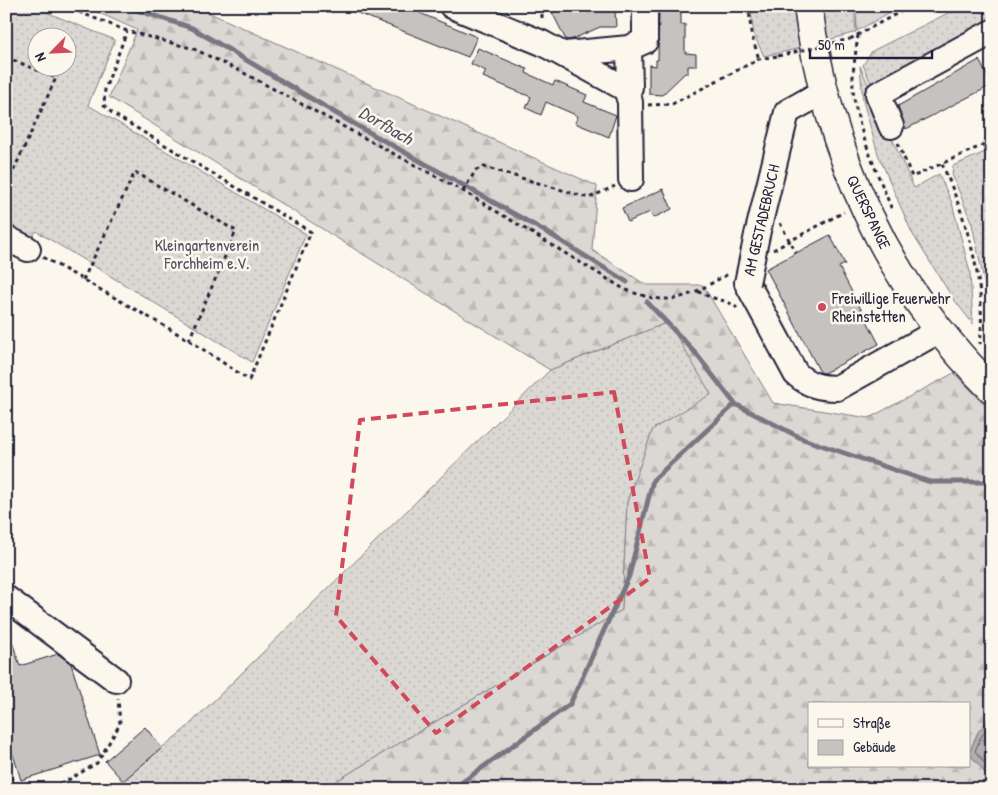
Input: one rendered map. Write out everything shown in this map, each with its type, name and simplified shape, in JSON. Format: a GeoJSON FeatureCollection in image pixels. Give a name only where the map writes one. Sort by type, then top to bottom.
{"type":"FeatureCollection","features":[{"type":"Feature","properties":{"kind":"main road","name":"QUERSPANGE"},"geometry":{"type":"LineString","coordinates":[[808,6],[813,50],[823,95],[837,142],[865,212],[900,273],[940,330],[992,389]]}},
{"type":"Feature","properties":{"kind":"street"},"geometry":{"type":"LineString","coordinates":[[452,6],[565,54],[626,89],[630,102],[631,179]]}},
{"type":"Feature","properties":{"kind":"street"},"geometry":{"type":"LineString","coordinates":[[565,54],[629,48],[645,41],[645,6]]}},
{"type":"Feature","properties":{"kind":"street"},"geometry":{"type":"LineString","coordinates":[[891,126],[878,94],[992,32]]}},
{"type":"Feature","properties":{"kind":"street"},"geometry":{"type":"LineString","coordinates":[[626,89],[630,87],[629,48]]}},
{"type":"Feature","properties":{"kind":"street","name":"AM GESTADEBRUCH"},"geometry":{"type":"LineString","coordinates":[[823,95],[812,98],[787,112],[764,243],[741,277],[796,374],[807,384],[822,388],[837,388],[940,330]]}},
{"type":"Feature","properties":{"kind":"street"},"geometry":{"type":"LineString","coordinates":[[6,238],[28,249]]}},
{"type":"Feature","properties":{"kind":"street"},"geometry":{"type":"LineString","coordinates":[[6,598],[116,680]]}},
{"type":"Feature","properties":{"kind":"path"},"geometry":{"type":"LineString","coordinates":[[64,6],[127,31],[194,49],[331,118],[463,190],[624,290],[645,298],[676,300],[741,277]]}},
{"type":"Feature","properties":{"kind":"path"},"geometry":{"type":"LineString","coordinates":[[748,6],[751,33],[759,59]]}},
{"type":"Feature","properties":{"kind":"path"},"geometry":{"type":"LineString","coordinates":[[626,89],[638,101],[649,106],[672,104],[759,59],[850,39],[911,6]]}},
{"type":"Feature","properties":{"kind":"path"},"geometry":{"type":"LineString","coordinates":[[28,249],[189,340],[249,380],[311,232],[113,114],[104,105],[105,89],[127,31]]}},
{"type":"Feature","properties":{"kind":"path"},"geometry":{"type":"LineString","coordinates":[[858,35],[854,68],[856,107],[868,148],[894,214]]}},
{"type":"Feature","properties":{"kind":"path"},"geometry":{"type":"LineString","coordinates":[[6,57],[56,78],[6,187]]}},
{"type":"Feature","properties":{"kind":"path"},"geometry":{"type":"LineString","coordinates":[[891,126],[912,177],[992,142]]}},
{"type":"Feature","properties":{"kind":"path"},"geometry":{"type":"LineString","coordinates":[[942,164],[958,199],[969,234],[982,322],[979,349],[974,342]]}},
{"type":"Feature","properties":{"kind":"path"},"geometry":{"type":"LineString","coordinates":[[463,190],[469,178],[476,170],[484,167],[589,198],[631,179]]}},
{"type":"Feature","properties":{"kind":"path"},"geometry":{"type":"LineString","coordinates":[[83,280],[135,172],[236,231],[189,340]]}},
{"type":"Feature","properties":{"kind":"path"},"geometry":{"type":"LineString","coordinates":[[764,243],[849,209]]}},
{"type":"Feature","properties":{"kind":"path"},"geometry":{"type":"LineString","coordinates":[[780,223],[796,253]]}},
{"type":"Feature","properties":{"kind":"path"},"geometry":{"type":"LineString","coordinates":[[698,291],[709,298],[727,300],[739,310]]}},
{"type":"Feature","properties":{"kind":"path"},"geometry":{"type":"LineString","coordinates":[[45,789],[70,779],[97,763],[120,724],[116,680]]}},
{"type":"Feature","properties":{"kind":"path"},"geometry":{"type":"LineString","coordinates":[[6,760],[15,789]]}},
{"type":"Feature","properties":{"kind":"highlighted area"},"geometry":{"type":"Polygon","coordinates":[[[614,392],[650,578],[436,733],[336,616],[360,420],[614,392]]]}},
{"type":"Feature","properties":{"kind":"green space","name":"Kleingartenverein Forchheim e.V."},"geometry":{"type":"Polygon","coordinates":[[[6,6],[31,6],[115,40],[88,105],[306,234],[252,362],[36,231],[29,243],[6,231],[6,6]]]}},
{"type":"Feature","properties":{"kind":"green space"},"geometry":{"type":"Polygon","coordinates":[[[84,6],[194,6],[597,186],[592,250],[646,285],[703,285],[773,403],[869,418],[954,373],[992,412],[992,715],[978,732],[970,751],[970,702],[808,702],[808,768],[970,768],[970,754],[991,780],[976,789],[323,789],[622,610],[627,502],[653,429],[711,394],[668,322],[550,370],[109,97],[137,30],[84,6]]]}},
{"type":"Feature","properties":{"kind":"green space"},"geometry":{"type":"Polygon","coordinates":[[[750,6],[798,6],[801,48],[764,56],[754,35],[750,6]]]}},
{"type":"Feature","properties":{"kind":"green space"},"geometry":{"type":"Polygon","coordinates":[[[817,6],[854,6],[856,32],[822,42],[817,6]]]}},
{"type":"Feature","properties":{"kind":"green space"},"geometry":{"type":"Polygon","coordinates":[[[856,6],[901,6],[857,31],[856,6]]]}},
{"type":"Feature","properties":{"kind":"green space"},"geometry":{"type":"Polygon","coordinates":[[[962,6],[992,6],[992,23],[873,88],[863,65],[872,51],[962,6]]]}},
{"type":"Feature","properties":{"kind":"green space"},"geometry":{"type":"Polygon","coordinates":[[[860,66],[914,188],[939,174],[952,203],[970,272],[973,324],[952,297],[912,233],[878,154],[863,101],[860,66]]]}},
{"type":"Feature","properties":{"kind":"green space"},"geometry":{"type":"Polygon","coordinates":[[[992,149],[992,319],[972,224],[952,174],[953,166],[992,149]]]}},
{"type":"Feature","properties":{"kind":"green space"},"geometry":{"type":"Polygon","coordinates":[[[668,322],[712,394],[653,429],[627,502],[622,610],[323,789],[110,789],[184,730],[550,370],[668,322]]]}},
{"type":"Feature","properties":{"kind":"water"},"geometry":{"type":"Polygon","coordinates":[[[992,715],[991,780],[970,754],[978,732],[992,715]]]}},
{"type":"Feature","properties":{"kind":"building"},"geometry":{"type":"Polygon","coordinates":[[[340,6],[403,6],[477,37],[468,57],[340,6]]]}},
{"type":"Feature","properties":{"kind":"building"},"geometry":{"type":"Polygon","coordinates":[[[560,6],[585,6],[588,13],[615,10],[616,27],[600,27],[573,39],[566,40],[551,10],[560,6]]]}},
{"type":"Feature","properties":{"kind":"building"},"geometry":{"type":"Polygon","coordinates":[[[663,6],[681,6],[681,25],[685,24],[685,53],[696,54],[696,66],[688,66],[688,73],[685,73],[662,95],[649,94],[649,65],[656,66],[656,60],[658,60],[659,11],[663,11],[663,6]]]}},
{"type":"Feature","properties":{"kind":"building"},"geometry":{"type":"Polygon","coordinates":[[[478,48],[527,69],[526,73],[553,85],[555,81],[587,95],[584,102],[616,115],[609,137],[575,123],[578,116],[546,102],[541,115],[526,108],[531,97],[483,77],[486,71],[471,64],[478,48]]]}},
{"type":"Feature","properties":{"kind":"building"},"geometry":{"type":"Polygon","coordinates":[[[979,60],[992,85],[906,129],[898,106],[979,60]]]}},
{"type":"Feature","properties":{"kind":"building"},"geometry":{"type":"Polygon","coordinates":[[[663,189],[672,209],[653,218],[650,212],[628,222],[622,208],[663,189]]]}},
{"type":"Feature","properties":{"kind":"building","name":"Freiwillige Feuerwehr Rheinstetten"},"geometry":{"type":"Polygon","coordinates":[[[830,235],[845,264],[839,267],[879,344],[824,373],[820,372],[766,269],[830,235]]]}},
{"type":"Feature","properties":{"kind":"building"},"geometry":{"type":"Polygon","coordinates":[[[6,632],[9,632],[20,666],[58,654],[71,664],[100,755],[21,780],[6,732],[6,632]]]}},
{"type":"Feature","properties":{"kind":"building"},"geometry":{"type":"Polygon","coordinates":[[[145,727],[162,748],[123,781],[105,761],[145,727]]]}},
{"type":"Feature","properties":{"kind":"waterway","name":"Dorfbach"},"geometry":{"type":"LineString","coordinates":[[125,6],[192,28],[349,121],[548,233],[627,282]]}},
{"type":"Feature","properties":{"kind":"waterway"},"geometry":{"type":"LineString","coordinates":[[647,302],[693,350],[735,404],[803,439],[930,482],[992,482]]}},
{"type":"Feature","properties":{"kind":"waterway"},"geometry":{"type":"LineString","coordinates":[[453,789],[570,704],[629,576],[653,480],[735,404]]}},
{"type":"Feature","properties":{"kind":"place","name":"Freiwillige Feuerwehr Rheinstetten"},"geometry":{"type":"Point","coordinates":[822,307]}}]}
